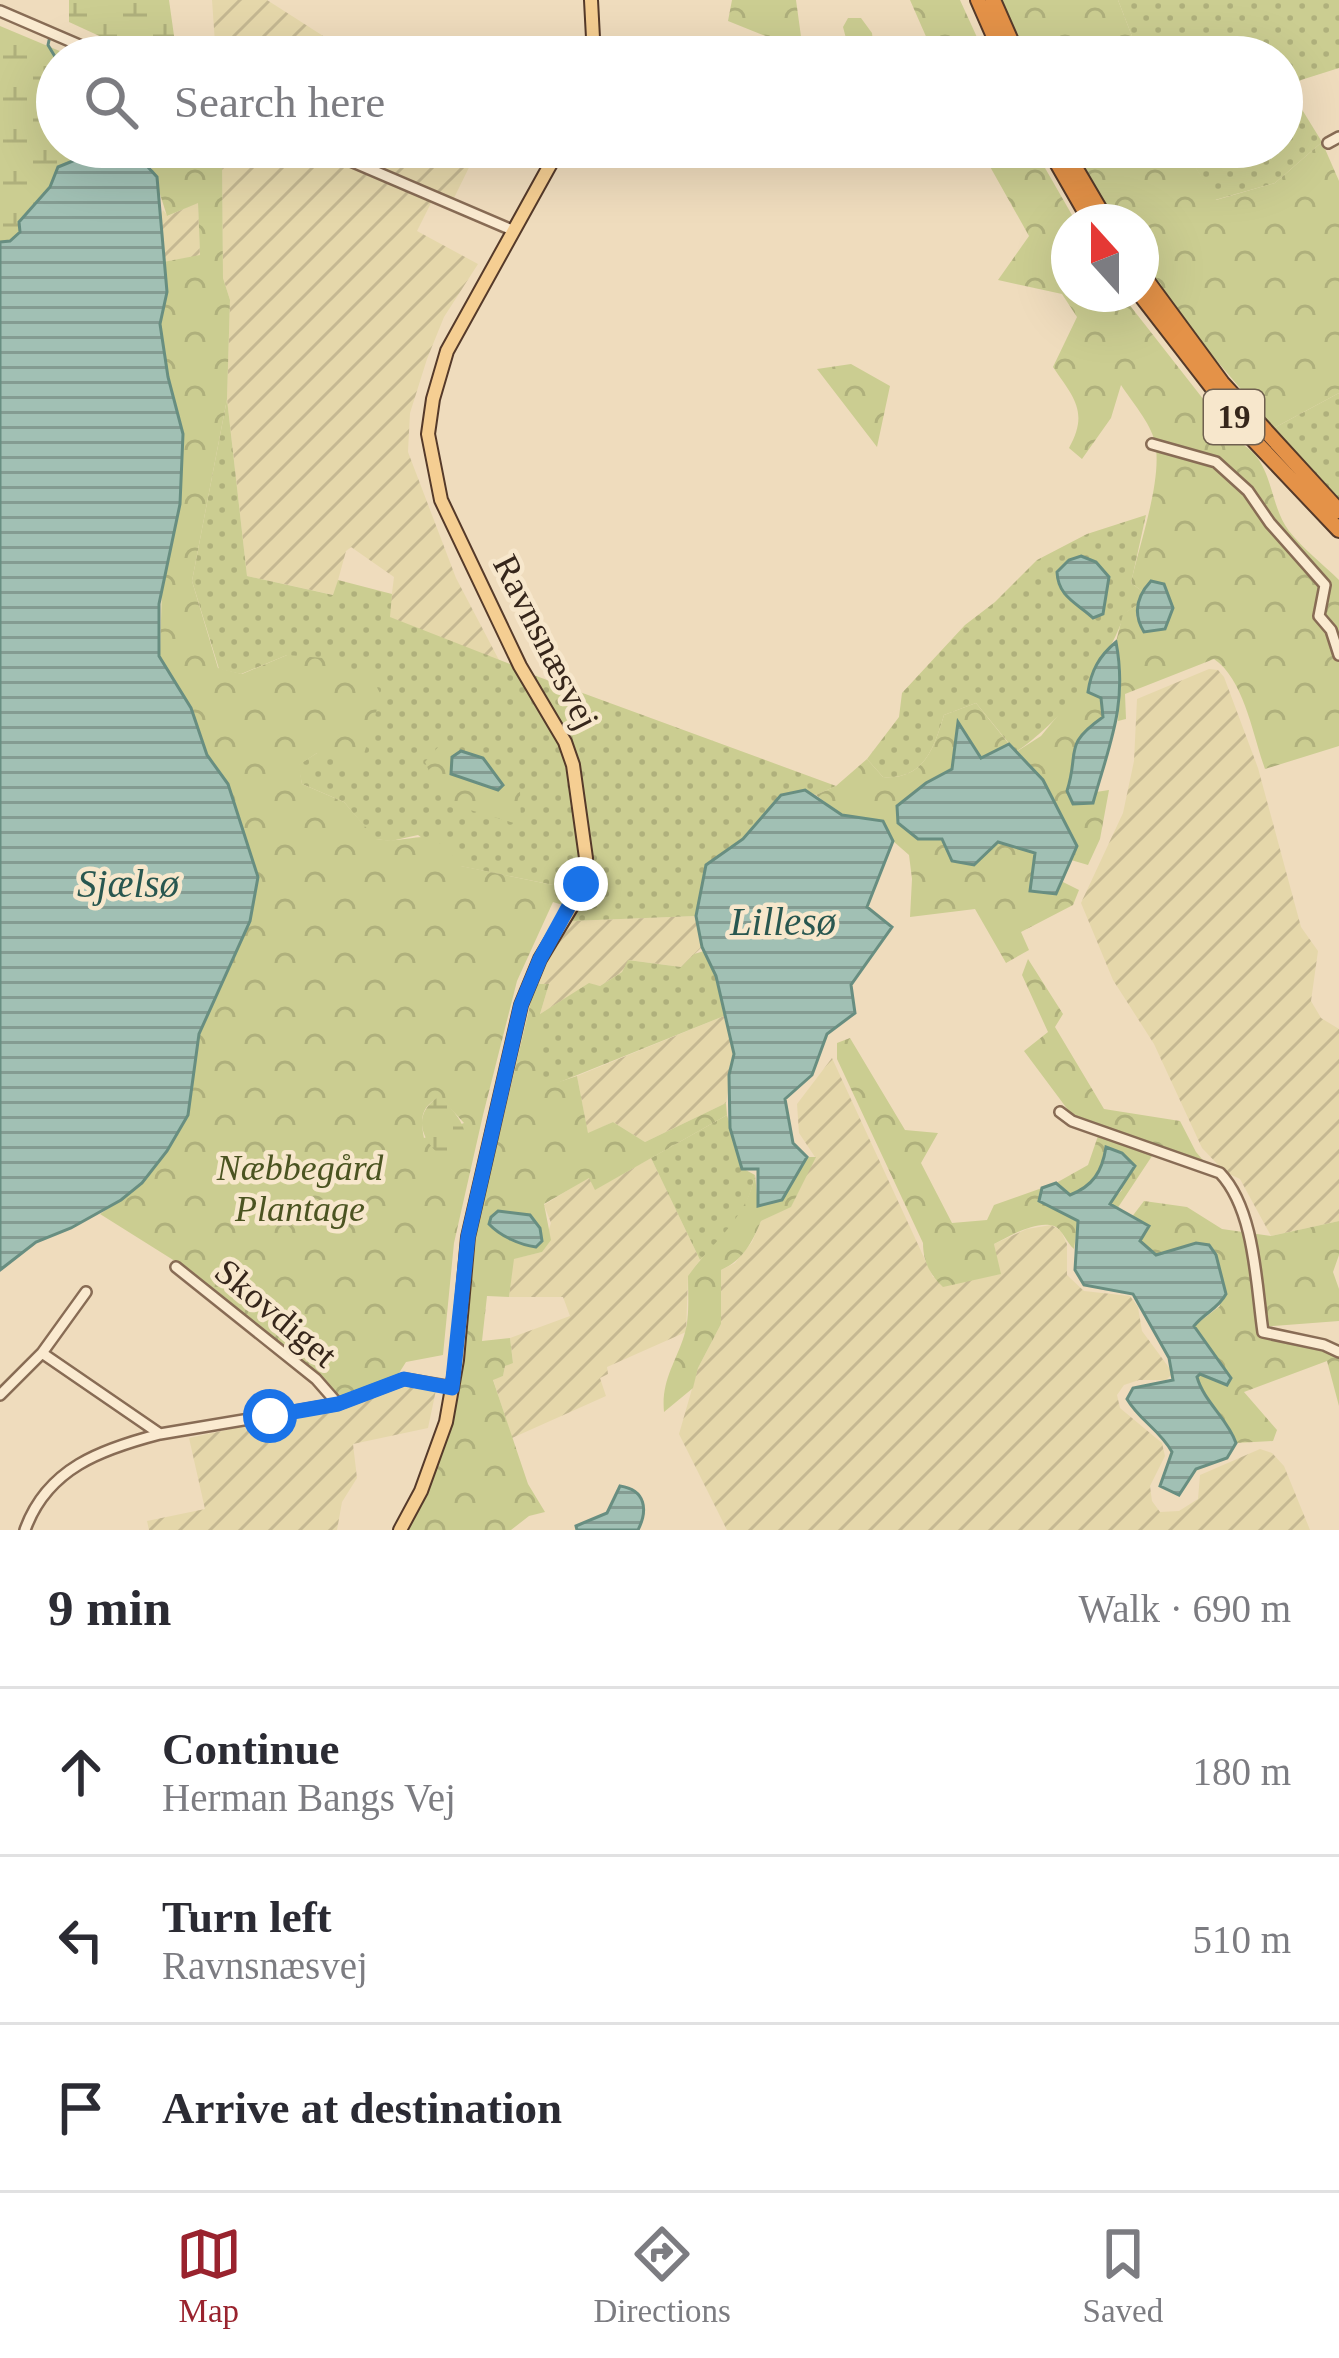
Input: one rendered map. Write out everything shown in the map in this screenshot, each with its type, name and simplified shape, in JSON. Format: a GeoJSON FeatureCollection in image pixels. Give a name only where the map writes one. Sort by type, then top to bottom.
{"type":"FeatureCollection","features":[{"type":"Feature","properties":{"kind":"highway"},"geometry":{"type":"LineString","coordinates":[[977,0],[994,36]]}},
{"type":"Feature","properties":{"kind":"highway"},"geometry":{"type":"LineString","coordinates":[[994,0],[1009,36]]}},
{"type":"Feature","properties":{"kind":"highway"},"geometry":{"type":"LineString","coordinates":[[1060,168],[1081,204]]}},
{"type":"Feature","properties":{"kind":"highway"},"geometry":{"type":"LineString","coordinates":[[1075,168],[1096,204]]}},
{"type":"Feature","properties":{"kind":"highway","name":"19"},"geometry":{"type":"LineString","coordinates":[[1159,297],[1222,383],[1339,511]]}},
{"type":"Feature","properties":{"kind":"highway","name":"19"},"geometry":{"type":"LineString","coordinates":[[1152,312],[1249,435],[1339,530]]}},
{"type":"Feature","properties":{"kind":"main road"},"geometry":{"type":"LineString","coordinates":[[592,0],[593,36]]}},
{"type":"Feature","properties":{"kind":"main road","name":"Ravnsnæsvej"},"geometry":{"type":"LineString","coordinates":[[400,1530],[435,1456],[452,1388],[468,1237],[521,1005],[540,959],[572,906],[586,858],[566,742],[520,666],[441,500],[432,466],[430,416],[447,351],[548,168]]}},
{"type":"Feature","properties":{"kind":"street"},"geometry":{"type":"LineString","coordinates":[[0,11],[58,36]]}},
{"type":"Feature","properties":{"kind":"street"},"geometry":{"type":"LineString","coordinates":[[367,168],[512,230]]}},
{"type":"Feature","properties":{"kind":"street"},"geometry":{"type":"LineString","coordinates":[[1151,444],[1216,462],[1248,491],[1325,585],[1319,616],[1331,630],[1339,655]]}},
{"type":"Feature","properties":{"kind":"street"},"geometry":{"type":"LineString","coordinates":[[1060,1112],[1072,1121],[1220,1173],[1230,1184],[1243,1218],[1263,1332],[1339,1352]]}},
{"type":"Feature","properties":{"kind":"street","name":"Skovdiget"},"geometry":{"type":"LineString","coordinates":[[176,1267],[316,1379],[338,1404]]}},
{"type":"Feature","properties":{"kind":"street"},"geometry":{"type":"LineString","coordinates":[[0,1395],[42,1353],[86,1292]]}},
{"type":"Feature","properties":{"kind":"street"},"geometry":{"type":"LineString","coordinates":[[42,1353],[160,1434]]}},
{"type":"Feature","properties":{"kind":"street"},"geometry":{"type":"LineString","coordinates":[[26,1530],[39,1501],[62,1475],[99,1452],[160,1434],[338,1404],[404,1379],[452,1388]]}},
{"type":"Feature","properties":{"kind":"shaded area"},"geometry":{"type":"Polygon","coordinates":[[[212,0],[267,0],[323,36],[215,36],[212,0]]]}},
{"type":"Feature","properties":{"kind":"shaded area"},"geometry":{"type":"Polygon","coordinates":[[[222,168],[357,168],[432,201],[417,231],[478,264],[444,317],[427,359],[410,413],[408,452],[456,578],[500,662],[389,617],[394,577],[351,547],[334,595],[247,576],[227,399],[230,300],[223,278],[222,168]]]}},
{"type":"Feature","properties":{"kind":"shaded area"},"geometry":{"type":"Polygon","coordinates":[[[383,168],[469,168],[454,198],[383,168]]]}},
{"type":"Feature","properties":{"kind":"shaded area"},"geometry":{"type":"Polygon","coordinates":[[[198,202],[200,256],[163,262],[163,210],[168,216],[198,202]]]}},
{"type":"Feature","properties":{"kind":"shaded area"},"geometry":{"type":"Polygon","coordinates":[[[1209,669],[1224,677],[1258,768],[1301,927],[1318,951],[1311,1001],[1321,1018],[1339,1029],[1339,1221],[1271,1236],[1240,1179],[1225,1172],[1202,1148],[1154,1044],[1113,980],[1081,903],[1123,813],[1134,761],[1137,699],[1209,669]]]}},
{"type":"Feature","properties":{"kind":"shaded area"},"geometry":{"type":"Polygon","coordinates":[[[696,916],[702,947],[681,967],[629,960],[622,972],[600,986],[589,984],[540,1014],[549,984],[535,984],[569,917],[572,921],[696,916]]]}},
{"type":"Feature","properties":{"kind":"shaded area"},"geometry":{"type":"Polygon","coordinates":[[[724,1016],[734,1054],[726,1103],[645,1142],[613,1122],[588,1134],[577,1076],[724,1016]]]}},
{"type":"Feature","properties":{"kind":"shaded area"},"geometry":{"type":"Polygon","coordinates":[[[832,1058],[933,1277],[1000,1274],[994,1244],[1027,1229],[1051,1225],[1061,1231],[1067,1244],[1067,1275],[1084,1291],[1130,1296],[1138,1307],[1142,1331],[1173,1373],[1166,1380],[1124,1385],[1117,1395],[1120,1408],[1162,1443],[1165,1456],[1150,1486],[1160,1512],[1179,1511],[1198,1499],[1200,1475],[1260,1449],[1272,1453],[1284,1466],[1310,1530],[727,1530],[679,1434],[698,1368],[721,1324],[721,1270],[735,1263],[761,1221],[791,1206],[815,1157],[799,1133],[797,1104],[832,1058]]]}},
{"type":"Feature","properties":{"kind":"shaded area"},"geometry":{"type":"Polygon","coordinates":[[[651,1158],[700,1260],[688,1276],[686,1332],[607,1367],[608,1374],[600,1378],[606,1396],[512,1438],[493,1379],[503,1376],[505,1366],[513,1362],[510,1338],[570,1316],[563,1297],[509,1297],[513,1259],[542,1252],[551,1223],[544,1205],[589,1177],[596,1189],[651,1158]]]}},
{"type":"Feature","properties":{"kind":"shaded area"},"geometry":{"type":"Polygon","coordinates":[[[416,1386],[436,1390],[428,1428],[353,1444],[357,1478],[342,1502],[337,1530],[149,1530],[147,1521],[205,1509],[189,1438],[416,1386]]]}},
{"type":"Feature","properties":{"kind":"green space"},"geometry":{"type":"Polygon","coordinates":[[[69,0],[169,0],[174,36],[99,36],[69,22],[69,0]]]}},
{"type":"Feature","properties":{"kind":"green space"},"geometry":{"type":"Polygon","coordinates":[[[732,0],[796,0],[801,36],[766,36],[728,21],[732,0]]]}},
{"type":"Feature","properties":{"kind":"green space"},"geometry":{"type":"Polygon","coordinates":[[[910,0],[960,0],[976,36],[926,36],[910,0]]]}},
{"type":"Feature","properties":{"kind":"green space"},"geometry":{"type":"Polygon","coordinates":[[[1002,0],[1118,0],[1132,36],[1017,36],[1002,0]]]}},
{"type":"Feature","properties":{"kind":"green space"},"geometry":{"type":"Polygon","coordinates":[[[1118,0],[1339,0],[1339,68],[1303,79],[1303,36],[1132,36],[1118,0]]]}},
{"type":"Feature","properties":{"kind":"green space"},"geometry":{"type":"Polygon","coordinates":[[[848,18],[861,18],[872,36],[845,36],[843,27],[848,18]]]}},
{"type":"Feature","properties":{"kind":"green space"},"geometry":{"type":"Polygon","coordinates":[[[0,26],[36,41],[36,168],[58,168],[50,187],[20,221],[20,232],[0,242],[0,26]]]}},
{"type":"Feature","properties":{"kind":"green space"},"geometry":{"type":"Polygon","coordinates":[[[1303,111],[1322,142],[1303,159],[1303,111]]]}},
{"type":"Feature","properties":{"kind":"green space"},"geometry":{"type":"Polygon","coordinates":[[[1322,142],[1339,181],[1339,393],[1274,428],[1188,327],[1159,285],[1159,204],[1106,204],[1085,168],[1196,168],[1216,200],[1275,183],[1292,168],[1303,168],[1303,159],[1322,142]]]}},
{"type":"Feature","properties":{"kind":"green space","name":"Næbbegård Plantage"},"geometry":{"type":"Polygon","coordinates":[[[152,168],[222,168],[223,278],[230,300],[227,399],[192,581],[218,668],[242,674],[287,655],[323,658],[371,676],[381,695],[360,768],[317,753],[299,765],[302,784],[344,802],[376,839],[430,838],[461,866],[553,885],[553,902],[517,981],[483,1115],[454,1243],[443,1355],[406,1362],[389,1389],[339,1406],[321,1379],[178,1263],[100,1214],[121,1200],[188,1115],[199,1034],[250,921],[258,877],[228,784],[207,755],[191,708],[160,656],[168,377],[160,323],[167,292],[163,262],[200,255],[198,203],[167,216],[152,168]],[[440,1097],[423,1113],[424,1138],[464,1123],[440,1097]]]}},
{"type":"Feature","properties":{"kind":"green space"},"geometry":{"type":"Polygon","coordinates":[[[991,168],[1045,168],[1066,204],[1051,204],[1051,292],[998,280],[1029,236],[991,168]]]}},
{"type":"Feature","properties":{"kind":"green space"},"geometry":{"type":"Polygon","coordinates":[[[1196,168],[1292,168],[1275,183],[1215,200],[1196,168]]]}},
{"type":"Feature","properties":{"kind":"green space"},"geometry":{"type":"Polygon","coordinates":[[[1074,312],[1135,312],[1236,441],[1258,458],[1289,531],[1339,580],[1339,746],[1265,769],[1240,694],[1214,659],[1125,694],[1126,719],[1118,721],[1121,671],[1116,642],[1123,614],[1137,605],[1136,619],[1151,582],[1142,591],[1131,583],[1157,457],[1145,420],[1121,385],[1111,418],[1082,459],[1069,448],[1078,415],[1073,397],[1053,367],[1077,317],[1074,312]]]}},
{"type":"Feature","properties":{"kind":"green space"},"geometry":{"type":"Polygon","coordinates":[[[851,364],[890,386],[877,447],[817,369],[851,364]]]}},
{"type":"Feature","properties":{"kind":"green space"},"geometry":{"type":"Polygon","coordinates":[[[1339,393],[1339,500],[1274,428],[1339,393]]]}},
{"type":"Feature","properties":{"kind":"green space"},"geometry":{"type":"Polygon","coordinates":[[[227,399],[247,576],[333,595],[338,580],[392,594],[390,617],[515,666],[563,746],[570,767],[581,857],[569,907],[553,902],[553,885],[460,866],[418,835],[375,839],[344,802],[302,784],[298,765],[317,753],[287,655],[241,674],[219,669],[192,581],[227,399]]]}},
{"type":"Feature","properties":{"kind":"green space"},"geometry":{"type":"Polygon","coordinates":[[[1146,515],[1131,583],[1142,591],[1137,605],[1124,614],[1095,671],[1048,726],[1016,752],[976,703],[944,715],[931,750],[918,767],[897,777],[883,777],[867,759],[899,717],[902,693],[965,625],[1037,560],[1087,534],[1146,515]]]}},
{"type":"Feature","properties":{"kind":"green space"},"geometry":{"type":"Polygon","coordinates":[[[528,673],[836,786],[816,795],[794,792],[784,796],[742,839],[706,865],[696,916],[571,921],[585,888],[589,859],[576,766],[528,673]]]}},
{"type":"Feature","properties":{"kind":"green space"},"geometry":{"type":"Polygon","coordinates":[[[1091,675],[1089,692],[1101,698],[1103,718],[1078,741],[1067,791],[1093,803],[1096,792],[1109,790],[1100,839],[1088,865],[1071,860],[1076,846],[1043,780],[1016,752],[1041,736],[1091,675]]]}},
{"type":"Feature","properties":{"kind":"green space"},"geometry":{"type":"Polygon","coordinates":[[[976,703],[1009,744],[981,758],[958,724],[952,770],[926,783],[942,839],[974,864],[997,842],[1036,853],[1056,893],[1061,881],[1079,890],[1073,905],[1021,932],[1029,950],[1006,963],[975,909],[910,917],[909,855],[893,841],[883,821],[842,815],[816,795],[836,786],[867,759],[883,777],[908,773],[925,760],[944,715],[976,703]]]}},
{"type":"Feature","properties":{"kind":"green space"},"geometry":{"type":"Polygon","coordinates":[[[439,746],[452,757],[451,775],[498,790],[503,785],[520,791],[521,825],[443,802],[425,762],[439,746]]]}},
{"type":"Feature","properties":{"kind":"green space"},"geometry":{"type":"Polygon","coordinates":[[[704,951],[716,976],[724,1016],[540,1090],[540,1014],[589,983],[600,986],[622,972],[628,960],[681,967],[704,951]]]}},
{"type":"Feature","properties":{"kind":"green space"},"geometry":{"type":"Polygon","coordinates":[[[1028,959],[1063,1014],[1055,1027],[1104,1109],[1180,1121],[1208,1166],[1074,1118],[1024,1051],[1048,1032],[1022,975],[1028,959]]]}},
{"type":"Feature","properties":{"kind":"green space"},"geometry":{"type":"Polygon","coordinates":[[[535,984],[549,984],[540,1014],[540,1088],[577,1076],[588,1133],[613,1122],[645,1142],[726,1103],[727,1115],[595,1190],[589,1178],[544,1204],[551,1240],[542,1252],[514,1259],[509,1297],[487,1296],[482,1341],[510,1338],[513,1363],[493,1380],[528,1484],[545,1512],[529,1516],[511,1530],[406,1530],[447,1440],[462,1376],[477,1229],[535,984]]]}},
{"type":"Feature","properties":{"kind":"green space"},"geometry":{"type":"Polygon","coordinates":[[[850,1038],[905,1130],[938,1133],[921,1163],[952,1223],[987,1220],[994,1205],[1042,1188],[1040,1201],[1078,1221],[1074,1249],[1054,1226],[1031,1227],[994,1244],[1001,1274],[943,1287],[928,1267],[923,1243],[837,1059],[837,1043],[850,1038]]]}},
{"type":"Feature","properties":{"kind":"green space"},"geometry":{"type":"Polygon","coordinates":[[[440,1096],[464,1131],[461,1157],[451,1162],[433,1148],[423,1130],[424,1112],[440,1096]]]}},
{"type":"Feature","properties":{"kind":"green space"},"geometry":{"type":"Polygon","coordinates":[[[727,1115],[742,1168],[755,1175],[735,1222],[700,1260],[651,1158],[727,1115]]]}},
{"type":"Feature","properties":{"kind":"green space"},"geometry":{"type":"Polygon","coordinates":[[[1099,1133],[1154,1153],[1117,1209],[1109,1204],[1122,1190],[1104,1164],[1090,1187],[1070,1195],[1056,1183],[1088,1165],[1099,1133]]]}},
{"type":"Feature","properties":{"kind":"green space"},"geometry":{"type":"Polygon","coordinates":[[[807,1157],[816,1157],[791,1207],[761,1221],[746,1250],[721,1270],[721,1324],[693,1388],[664,1412],[667,1382],[686,1329],[688,1276],[736,1218],[755,1175],[758,1205],[781,1200],[807,1157]]]}},
{"type":"Feature","properties":{"kind":"green space"},"geometry":{"type":"Polygon","coordinates":[[[1144,1201],[1187,1207],[1222,1229],[1271,1236],[1339,1221],[1339,1255],[1333,1272],[1339,1289],[1339,1321],[1261,1327],[1339,1355],[1339,1406],[1327,1361],[1244,1392],[1277,1430],[1273,1441],[1236,1443],[1197,1380],[1194,1326],[1220,1306],[1197,1243],[1156,1255],[1140,1241],[1131,1218],[1144,1201]]]}},
{"type":"Feature","properties":{"kind":"water","name":"Sjælsø"},"geometry":{"type":"Polygon","coordinates":[[[58,168],[149,168],[157,177],[167,292],[160,324],[183,434],[180,504],[159,604],[159,656],[191,708],[207,755],[228,784],[258,877],[250,921],[199,1034],[188,1115],[167,1151],[142,1183],[121,1200],[36,1242],[0,1270],[0,242],[20,232],[19,222],[50,187],[58,168]]]}},
{"type":"Feature","properties":{"kind":"water"},"geometry":{"type":"Polygon","coordinates":[[[1081,556],[1096,562],[1109,577],[1103,614],[1093,618],[1069,599],[1058,581],[1057,572],[1081,556]]]}},
{"type":"Feature","properties":{"kind":"water"},"geometry":{"type":"Polygon","coordinates":[[[1151,581],[1164,584],[1173,608],[1165,629],[1144,632],[1138,606],[1151,581]]]}},
{"type":"Feature","properties":{"kind":"water"},"geometry":{"type":"Polygon","coordinates":[[[1116,642],[1120,686],[1110,743],[1093,803],[1073,804],[1067,791],[1074,750],[1082,735],[1103,717],[1101,698],[1088,692],[1091,677],[1100,658],[1116,642]]]}},
{"type":"Feature","properties":{"kind":"water"},"geometry":{"type":"Polygon","coordinates":[[[958,722],[981,758],[1009,744],[1043,780],[1077,846],[1056,894],[1030,891],[1035,853],[998,842],[974,865],[952,861],[942,839],[918,839],[898,823],[897,806],[952,769],[958,722]]]}},
{"type":"Feature","properties":{"kind":"water"},"geometry":{"type":"Polygon","coordinates":[[[461,751],[483,758],[503,785],[498,790],[451,774],[452,757],[461,751]]]}},
{"type":"Feature","properties":{"kind":"water","name":"Lillesø"},"geometry":{"type":"Polygon","coordinates":[[[805,790],[842,815],[883,821],[893,841],[867,907],[892,927],[851,985],[855,1013],[827,1034],[812,1075],[785,1099],[793,1143],[807,1157],[782,1200],[758,1206],[758,1169],[742,1169],[730,1128],[729,1075],[734,1054],[696,916],[706,865],[743,839],[781,795],[805,790]]]}},
{"type":"Feature","properties":{"kind":"water"},"geometry":{"type":"Polygon","coordinates":[[[1106,1147],[1122,1153],[1135,1166],[1110,1204],[1149,1226],[1140,1241],[1156,1255],[1196,1243],[1209,1245],[1226,1294],[1194,1326],[1231,1378],[1227,1385],[1200,1374],[1197,1377],[1236,1443],[1227,1458],[1196,1469],[1179,1495],[1160,1486],[1172,1452],[1127,1399],[1133,1388],[1173,1380],[1169,1358],[1133,1294],[1084,1285],[1075,1270],[1078,1221],[1039,1201],[1042,1188],[1056,1183],[1070,1195],[1085,1187],[1099,1171],[1106,1147]]]}},
{"type":"Feature","properties":{"kind":"water"},"geometry":{"type":"Polygon","coordinates":[[[498,1211],[530,1215],[540,1228],[542,1241],[530,1246],[499,1232],[489,1224],[498,1211]]]}},
{"type":"Feature","properties":{"kind":"water"},"geometry":{"type":"Polygon","coordinates":[[[620,1486],[640,1496],[643,1515],[638,1530],[577,1530],[576,1526],[607,1513],[620,1486]]]}},
{"type":"Feature","properties":{"kind":"route"},"geometry":{"type":"LineString","coordinates":[[270,1416],[338,1404],[404,1379],[452,1388],[468,1237],[521,1005],[581,884]]}}]}
